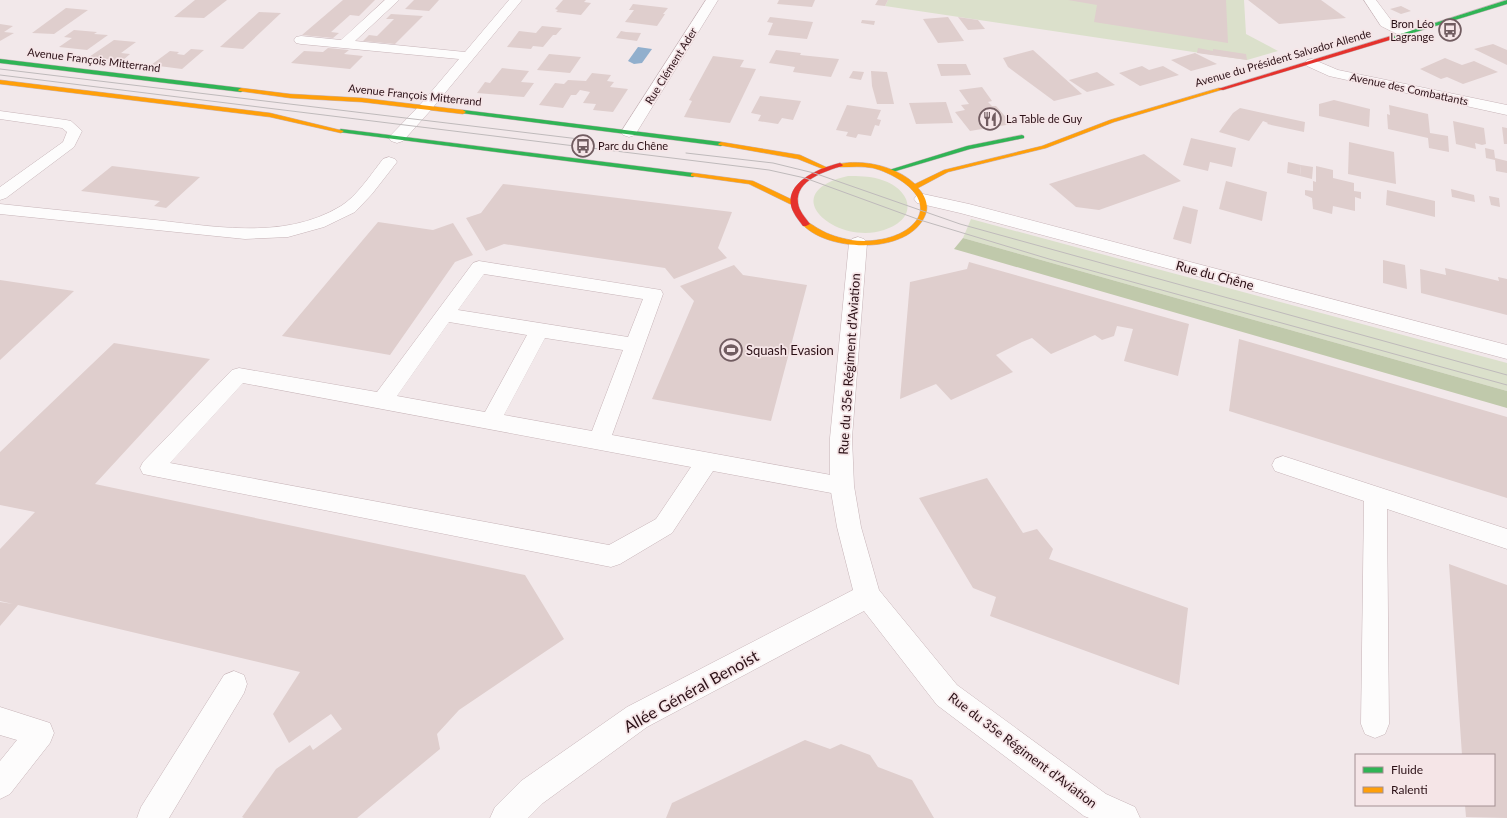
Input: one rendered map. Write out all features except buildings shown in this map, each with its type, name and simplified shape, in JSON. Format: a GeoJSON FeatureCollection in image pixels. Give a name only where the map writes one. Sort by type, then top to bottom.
{"type":"FeatureCollection","features":[{"type":"Feature","properties":{"kind":"street"},"geometry":{"type":"LineString","coordinates":[[344,44],[392,0]]}},
{"type":"Feature","properties":{"kind":"street"},"geometry":{"type":"LineString","coordinates":[[397,138],[425,108],[516,0]]}},
{"type":"Feature","properties":{"kind":"street","name":"Rue Clément Ader"},"geometry":{"type":"LineString","coordinates":[[629,132],[712,0]]}},
{"type":"Feature","properties":{"kind":"street"},"geometry":{"type":"LineString","coordinates":[[1370,0],[1386,23],[1408,34]]}},
{"type":"Feature","properties":{"kind":"street","name":"Avenue du Président Salvador Allende"},"geometry":{"type":"LineString","coordinates":[[919,193],[946,171],[1044,147],[1112,121],[1312,63],[1507,2]]}},
{"type":"Feature","properties":{"kind":"street"},"geometry":{"type":"LineString","coordinates":[[302,40],[468,56]]}},
{"type":"Feature","properties":{"kind":"street","name":"Avenue François Mitterrand"},"geometry":{"type":"LineString","coordinates":[[0,60],[290,96],[362,100],[755,148],[800,157],[825,168]]}},
{"type":"Feature","properties":{"kind":"street","name":"Avenue des Combattants"},"geometry":{"type":"LineString","coordinates":[[1312,63],[1334,73],[1507,110]]}},
{"type":"Feature","properties":{"kind":"street"},"geometry":{"type":"LineString","coordinates":[[0,82],[270,115],[340,131],[751,182],[793,202]]}},
{"type":"Feature","properties":{"kind":"street","name":"Avenue du Président Salvador Allende"},"geometry":{"type":"LineString","coordinates":[[1059,130],[1112,121]]}},
{"type":"Feature","properties":{"kind":"street"},"geometry":{"type":"LineString","coordinates":[[889,171],[969,147],[1029,136]]}},
{"type":"Feature","properties":{"kind":"street"},"geometry":{"type":"LineString","coordinates":[[840,165],[874,166],[889,171],[904,178],[919,193],[923,212],[920,220],[911,230],[896,238],[878,242],[858,243],[838,240],[820,234],[806,224],[797,214],[793,202],[796,189],[805,178],[825,168],[840,165]]}},
{"type":"Feature","properties":{"kind":"street","name":"Rue du Chêne"},"geometry":{"type":"LineString","coordinates":[[919,193],[977,212],[1507,352]]}},
{"type":"Feature","properties":{"kind":"street","name":"Rue du 35e Régiment d'Aviation"},"geometry":{"type":"LineString","coordinates":[[858,243],[841,438],[842,486],[849,527],[868,596],[947,695],[1095,805],[1124,818]]}},
{"type":"Feature","properties":{"kind":"street","name":"Allée Général Benoist"},"geometry":{"type":"LineString","coordinates":[[506,818],[532,792],[637,718],[868,596]]}},
{"type":"Feature","properties":{"kind":"lane"},"geometry":{"type":"LineString","coordinates":[[0,115],[66,124],[75,131],[69,144],[0,196]]}},
{"type":"Feature","properties":{"kind":"lane"},"geometry":{"type":"LineString","coordinates":[[0,209],[244,234],[292,232],[311,227],[349,208],[364,194],[389,162]]}},
{"type":"Feature","properties":{"kind":"lane"},"geometry":{"type":"LineString","coordinates":[[382,401],[480,266],[654,294],[599,441]]}},
{"type":"Feature","properties":{"kind":"lane"},"geometry":{"type":"LineString","coordinates":[[445,315],[635,345]]}},
{"type":"Feature","properties":{"kind":"lane"},"geometry":{"type":"LineString","coordinates":[[491,420],[539,330]]}},
{"type":"Feature","properties":{"kind":"lane"},"geometry":{"type":"LineString","coordinates":[[707,461],[664,526],[611,556],[151,468],[239,375],[491,420],[842,486]]}},
{"type":"Feature","properties":{"kind":"lane"},"geometry":{"type":"LineString","coordinates":[[1283,465],[1507,539]]}},
{"type":"Feature","properties":{"kind":"lane"},"geometry":{"type":"LineString","coordinates":[[1375,495],[1375,724]]}},
{"type":"Feature","properties":{"kind":"lane"},"geometry":{"type":"LineString","coordinates":[[152,818],[234,684]]}},
{"type":"Feature","properties":{"kind":"lane"},"geometry":{"type":"LineString","coordinates":[[0,721],[40,733],[0,784]]}},
{"type":"Feature","properties":{"kind":"green space"},"geometry":{"type":"Polygon","coordinates":[[[888,0],[1244,0],[1246,34],[1278,51],[1247,60],[885,6],[888,0]]]}},
{"type":"Feature","properties":{"kind":"green space"},"geometry":{"type":"Polygon","coordinates":[[[848,176],[864,176],[879,179],[890,183],[898,189],[904,196],[907,203],[907,211],[903,218],[896,225],[884,230],[866,233],[848,231],[832,224],[820,215],[814,205],[815,194],[826,184],[848,176]]]}},
{"type":"Feature","properties":{"kind":"green space"},"geometry":{"type":"Polygon","coordinates":[[[971,219],[1507,363],[1507,391],[963,238],[971,219]]]}},
{"type":"Feature","properties":{"kind":"green space"},"geometry":{"type":"Polygon","coordinates":[[[963,238],[1507,391],[1507,408],[954,249],[963,238]]]}},
{"type":"Feature","properties":{"kind":"water"},"geometry":{"type":"Polygon","coordinates":[[[638,47],[652,49],[642,63],[634,64],[628,61],[638,47]]]}},
{"type":"Feature","properties":{"kind":"tram line"},"geometry":{"type":"LineString","coordinates":[[0,69],[579,139]]}},
{"type":"Feature","properties":{"kind":"tram line"},"geometry":{"type":"LineString","coordinates":[[0,75],[769,170],[805,178],[920,220],[1049,259],[1507,385]]}},
{"type":"Feature","properties":{"kind":"tram line"},"geometry":{"type":"LineString","coordinates":[[686,153],[773,163],[814,173],[960,224],[1507,375]]}},
{"type":"Feature","properties":{"kind":"traffic: fast"},"geometry":{"type":"LineString","coordinates":[[1391,38],[1507,2]]}},
{"type":"Feature","properties":{"kind":"traffic: fast"},"geometry":{"type":"LineString","coordinates":[[0,61],[241,90]]}},
{"type":"Feature","properties":{"kind":"traffic: fast"},"geometry":{"type":"LineString","coordinates":[[463,112],[721,144]]}},
{"type":"Feature","properties":{"kind":"traffic: fast"},"geometry":{"type":"LineString","coordinates":[[341,131],[693,175]]}},
{"type":"Feature","properties":{"kind":"traffic: fast"},"geometry":{"type":"LineString","coordinates":[[889,171],[969,147],[1022,137]]}},
{"type":"Feature","properties":{"kind":"traffic: slow"},"geometry":{"type":"LineString","coordinates":[[0,82],[270,115],[341,131]]}},
{"type":"Feature","properties":{"kind":"traffic: slow"},"geometry":{"type":"LineString","coordinates":[[915,187],[946,171],[1044,147],[1112,121],[1221,89]]}},
{"type":"Feature","properties":{"kind":"traffic: slow"},"geometry":{"type":"LineString","coordinates":[[241,90],[290,96],[362,100],[463,112]]}},
{"type":"Feature","properties":{"kind":"traffic: slow"},"geometry":{"type":"LineString","coordinates":[[721,144],[800,157],[825,168]]}},
{"type":"Feature","properties":{"kind":"traffic: slow"},"geometry":{"type":"LineString","coordinates":[[806,224],[816,231],[839,240],[863,243],[887,240],[898,236],[910,230],[920,220],[923,210],[922,200],[918,192],[902,177],[882,168],[873,166],[840,165]]}},
{"type":"Feature","properties":{"kind":"traffic: slow"},"geometry":{"type":"LineString","coordinates":[[693,175],[751,182],[793,202]]}},
{"type":"Feature","properties":{"kind":"traffic: jam"},"geometry":{"type":"LineString","coordinates":[[1221,89],[1391,38]]}},
{"type":"Feature","properties":{"kind":"traffic: jam"},"geometry":{"type":"LineString","coordinates":[[806,224],[797,213],[794,202],[795,193],[800,185],[808,178],[829,168],[840,165]]}},
{"type":"Feature","properties":{"kind":"place","name":"Bron Léo Lagrange"},"geometry":{"type":"Point","coordinates":[1450,30]}},
{"type":"Feature","properties":{"kind":"place","name":"La Table de Guy"},"geometry":{"type":"Point","coordinates":[990,119]}},
{"type":"Feature","properties":{"kind":"place","name":"Parc du Chêne"},"geometry":{"type":"Point","coordinates":[583,146]}},
{"type":"Feature","properties":{"kind":"place","name":"Squash Evasion"},"geometry":{"type":"Point","coordinates":[731,350]}}]}
